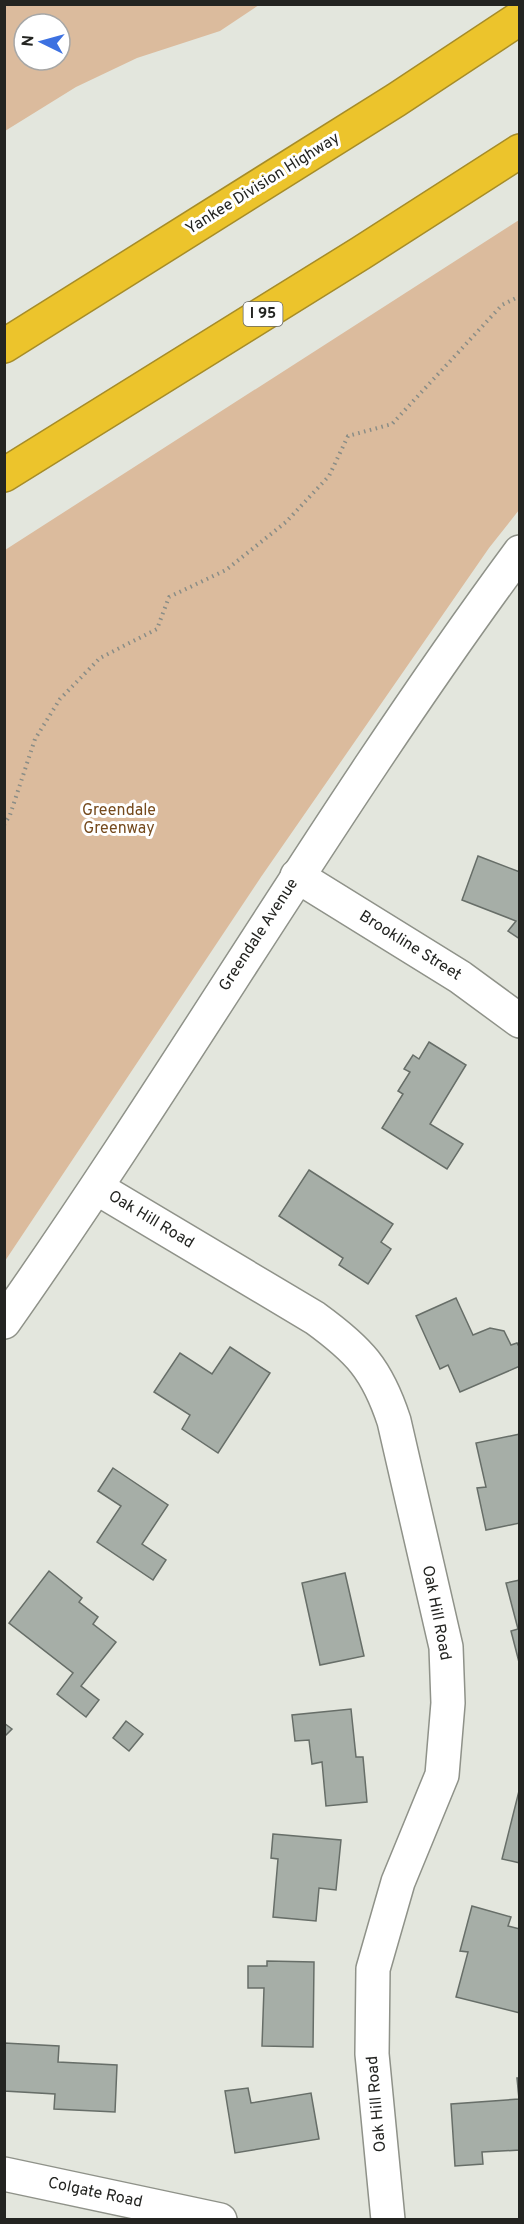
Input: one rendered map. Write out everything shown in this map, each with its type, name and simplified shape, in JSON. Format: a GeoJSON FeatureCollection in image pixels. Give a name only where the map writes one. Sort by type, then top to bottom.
{"type":"FeatureCollection","features":[{"type":"Feature","properties":{"kind":"highway","name":"Yankee Division Highway"},"geometry":{"type":"LineString","coordinates":[[4,346],[396,100],[519,18]]}},
{"type":"Feature","properties":{"kind":"highway","name":"I 95"},"geometry":{"type":"LineString","coordinates":[[4,475],[323,277],[519,151]]}},
{"type":"Feature","properties":{"kind":"street","name":"Greendale Avenue"},"geometry":{"type":"LineString","coordinates":[[4,1322],[97,1188],[297,876],[427,681],[519,552]]}},
{"type":"Feature","properties":{"kind":"street","name":"Brookline Street"},"geometry":{"type":"LineString","coordinates":[[297,876],[460,977],[519,1021]]}},
{"type":"Feature","properties":{"kind":"street","name":"Oak Hill Road"},"geometry":{"type":"LineString","coordinates":[[97,1188],[315,1318],[338,1335],[359,1353],[375,1375],[386,1396],[394,1421],[446,1647],[448,1703],[442,1775],[398,1882],[374,1969],[372,2054],[388,2220]]}},
{"type":"Feature","properties":{"kind":"street","name":"Colgate Road"},"geometry":{"type":"LineString","coordinates":[[4,2174],[220,2220]]}},
{"type":"Feature","properties":{"kind":"path"},"geometry":{"type":"LineString","coordinates":[[4,825],[10,815],[35,739],[60,699],[92,666],[100,658],[157,629],[169,597],[226,570],[286,522],[329,476],[348,436],[392,424],[502,305],[519,296]]}},
{"type":"Feature","properties":{"kind":"green space"},"geometry":{"type":"Polygon","coordinates":[[[5,4],[259,4],[220,31],[137,58],[76,87],[5,131],[5,4]]]}},
{"type":"Feature","properties":{"kind":"green space","name":"Greendale Greenway"},"geometry":{"type":"Polygon","coordinates":[[[519,220],[519,510],[489,548],[261,877],[5,1261],[5,550],[519,220]]]}},
{"type":"Feature","properties":{"kind":"building"},"geometry":{"type":"Polygon","coordinates":[[[478,856],[520,872],[520,939],[508,931],[516,921],[462,900],[478,856]]]}},
{"type":"Feature","properties":{"kind":"building"},"geometry":{"type":"Polygon","coordinates":[[[429,1042],[466,1065],[430,1124],[463,1144],[447,1169],[382,1128],[403,1094],[398,1091],[410,1072],[404,1069],[413,1055],[419,1059],[429,1042]]]}},
{"type":"Feature","properties":{"kind":"building"},"geometry":{"type":"Polygon","coordinates":[[[309,1170],[393,1224],[381,1242],[391,1249],[368,1284],[339,1265],[343,1258],[279,1216],[309,1170]]]}},
{"type":"Feature","properties":{"kind":"building"},"geometry":{"type":"Polygon","coordinates":[[[456,1298],[473,1335],[490,1328],[504,1331],[511,1345],[517,1343],[520,1348],[520,1366],[460,1392],[448,1365],[440,1369],[416,1316],[456,1298]]]}},
{"type":"Feature","properties":{"kind":"building"},"geometry":{"type":"Polygon","coordinates":[[[230,1347],[270,1373],[218,1453],[182,1429],[190,1415],[154,1392],[180,1353],[212,1374],[230,1347]]]}},
{"type":"Feature","properties":{"kind":"building"},"geometry":{"type":"Polygon","coordinates":[[[520,1434],[520,1523],[486,1530],[477,1488],[486,1487],[476,1443],[520,1434]]]}},
{"type":"Feature","properties":{"kind":"building"},"geometry":{"type":"Polygon","coordinates":[[[113,1468],[168,1505],[142,1544],[166,1560],[153,1580],[97,1542],[121,1506],[98,1491],[113,1468]]]}},
{"type":"Feature","properties":{"kind":"building"},"geometry":{"type":"Polygon","coordinates":[[[49,1571],[82,1598],[79,1602],[98,1617],[93,1624],[116,1642],[81,1686],[99,1700],[86,1717],[57,1694],[73,1673],[9,1623],[49,1571]]]}},
{"type":"Feature","properties":{"kind":"building"},"geometry":{"type":"Polygon","coordinates":[[[345,1573],[364,1656],[320,1665],[302,1583],[345,1573]]]}},
{"type":"Feature","properties":{"kind":"building"},"geometry":{"type":"Polygon","coordinates":[[[520,1580],[520,1666],[511,1631],[518,1629],[506,1583],[520,1580]]]}},
{"type":"Feature","properties":{"kind":"building"},"geometry":{"type":"Polygon","coordinates":[[[351,1709],[356,1757],[363,1757],[367,1802],[326,1806],[322,1762],[312,1764],[309,1740],[295,1741],[292,1715],[351,1709]]]}},
{"type":"Feature","properties":{"kind":"building"},"geometry":{"type":"Polygon","coordinates":[[[126,1721],[143,1734],[129,1751],[113,1738],[126,1721]]]}},
{"type":"Feature","properties":{"kind":"building"},"geometry":{"type":"Polygon","coordinates":[[[4,1723],[12,1729],[4,1737],[4,1723]]]}},
{"type":"Feature","properties":{"kind":"building"},"geometry":{"type":"Polygon","coordinates":[[[520,1787],[520,1863],[502,1859],[520,1787]]]}},
{"type":"Feature","properties":{"kind":"building"},"geometry":{"type":"Polygon","coordinates":[[[273,1834],[341,1840],[336,1890],[319,1888],[316,1921],[273,1917],[278,1859],[271,1858],[273,1834]]]}},
{"type":"Feature","properties":{"kind":"building"},"geometry":{"type":"Polygon","coordinates":[[[472,1906],[511,1917],[508,1926],[520,1929],[520,2013],[456,1997],[468,1952],[460,1951],[472,1906]]]}},
{"type":"Feature","properties":{"kind":"building"},"geometry":{"type":"Polygon","coordinates":[[[267,1961],[314,1962],[313,2047],[262,2046],[264,1988],[248,1988],[248,1966],[267,1966],[267,1961]]]}},
{"type":"Feature","properties":{"kind":"building"},"geometry":{"type":"Polygon","coordinates":[[[4,2043],[59,2046],[58,2062],[117,2065],[115,2112],[54,2109],[55,2094],[4,2091],[4,2043]]]}},
{"type":"Feature","properties":{"kind":"building"},"geometry":{"type":"Polygon","coordinates":[[[517,2078],[520,2078],[520,2150],[482,2152],[483,2164],[455,2166],[451,2104],[519,2099],[517,2078]]]}},
{"type":"Feature","properties":{"kind":"building"},"geometry":{"type":"Polygon","coordinates":[[[248,2088],[251,2103],[311,2093],[319,2139],[235,2153],[225,2091],[248,2088]]]}}]}
